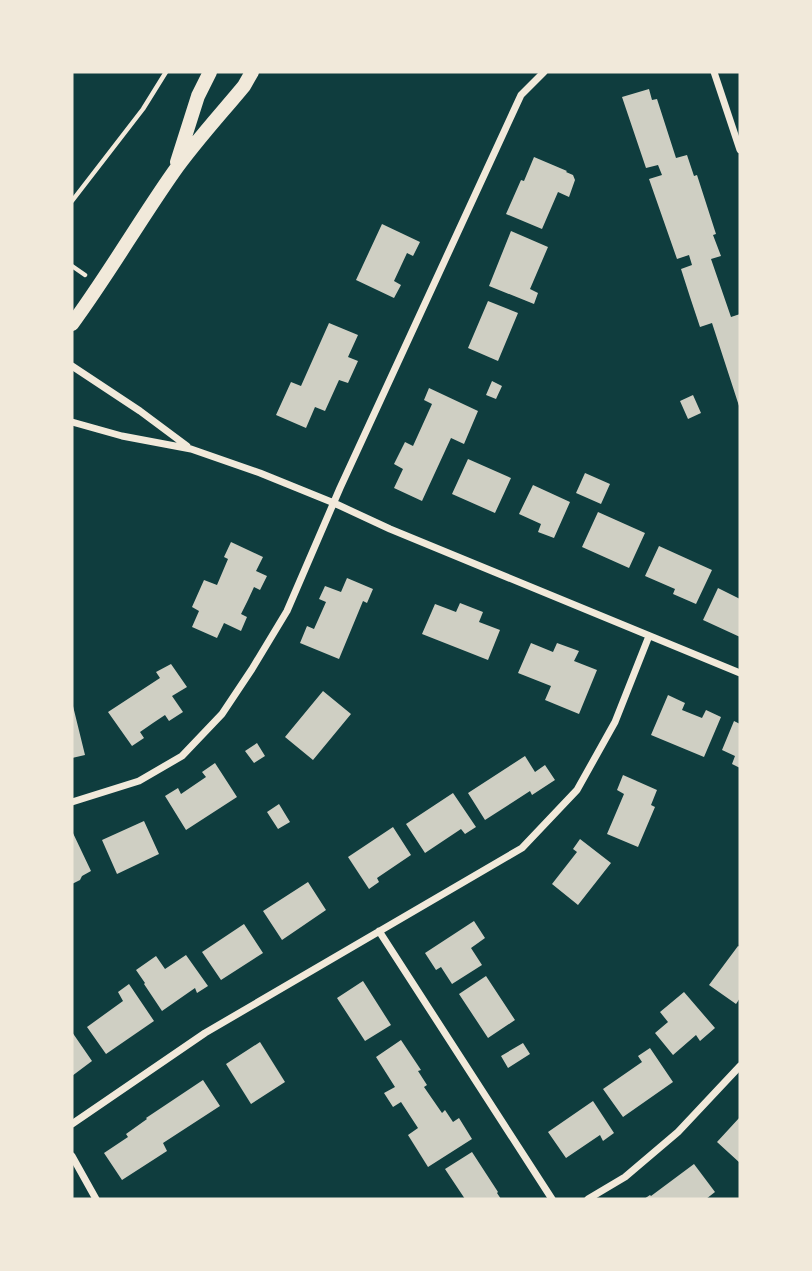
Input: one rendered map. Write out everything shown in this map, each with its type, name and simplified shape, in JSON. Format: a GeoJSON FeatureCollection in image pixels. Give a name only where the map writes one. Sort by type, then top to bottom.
{"type":"FeatureCollection","features":[{"type":"Feature","properties":{"kind":"main road"},"geometry":{"type":"LineString","coordinates":[[174,170],[198,96],[210,72]]}},
{"type":"Feature","properties":{"kind":"main road"},"geometry":{"type":"LineString","coordinates":[[72,324],[100,286],[174,170],[244,86],[252,72]]}},
{"type":"Feature","properties":{"kind":"street"},"geometry":{"type":"LineString","coordinates":[[72,802],[139,781],[182,755],[222,714],[252,669],[287,611],[521,95],[544,72]]}},
{"type":"Feature","properties":{"kind":"street"},"geometry":{"type":"LineString","coordinates":[[714,72],[740,150]]}},
{"type":"Feature","properties":{"kind":"street"},"geometry":{"type":"LineString","coordinates":[[72,366],[191,449]]}},
{"type":"Feature","properties":{"kind":"street"},"geometry":{"type":"LineString","coordinates":[[72,422],[122,436],[191,449],[260,473],[740,673]]}},
{"type":"Feature","properties":{"kind":"street"},"geometry":{"type":"LineString","coordinates":[[72,1124],[205,1033],[522,848],[577,790],[615,722],[649,636]]}},
{"type":"Feature","properties":{"kind":"street"},"geometry":{"type":"LineString","coordinates":[[379,931],[552,1199]]}},
{"type":"Feature","properties":{"kind":"street"},"geometry":{"type":"LineString","coordinates":[[588,1199],[625,1177],[678,1132],[740,1066]]}},
{"type":"Feature","properties":{"kind":"street"},"geometry":{"type":"LineString","coordinates":[[72,1156],[96,1199]]}},
{"type":"Feature","properties":{"kind":"path"},"geometry":{"type":"LineString","coordinates":[[72,201],[144,109],[166,72]]}},
{"type":"Feature","properties":{"kind":"building"},"geometry":{"type":"Polygon","coordinates":[[[649,89],[652,100],[657,99],[676,158],[687,155],[694,176],[697,175],[721,256],[711,259],[731,317],[740,314],[740,409],[712,323],[700,327],[690,297],[681,269],[692,265],[689,255],[677,259],[649,179],[662,175],[658,165],[646,168],[622,97],[649,89]]]}},
{"type":"Feature","properties":{"kind":"building"},"geometry":{"type":"Polygon","coordinates":[[[534,157],[567,171],[575,180],[569,197],[558,192],[542,229],[506,214],[534,157]]]}},
{"type":"Feature","properties":{"kind":"building"},"geometry":{"type":"Polygon","coordinates":[[[382,224],[420,242],[413,256],[407,253],[394,281],[401,285],[394,298],[356,280],[382,224]]]}},
{"type":"Feature","properties":{"kind":"building"},"geometry":{"type":"Polygon","coordinates":[[[511,231],[548,247],[530,289],[538,293],[534,304],[489,286],[511,231]]]}},
{"type":"Feature","properties":{"kind":"building"},"geometry":{"type":"Polygon","coordinates":[[[488,301],[518,313],[498,361],[468,348],[488,301]]]}},
{"type":"Feature","properties":{"kind":"building"},"geometry":{"type":"Polygon","coordinates":[[[329,323],[358,335],[348,357],[358,361],[348,383],[339,380],[325,411],[315,407],[306,428],[276,415],[291,382],[301,386],[329,323]]]}},
{"type":"Feature","properties":{"kind":"building"},"geometry":{"type":"Polygon","coordinates":[[[492,381],[502,386],[496,399],[486,395],[492,381]]]}},
{"type":"Feature","properties":{"kind":"building"},"geometry":{"type":"Polygon","coordinates":[[[429,388],[478,411],[464,444],[451,438],[422,501],[394,488],[403,469],[394,464],[405,442],[413,446],[432,404],[424,400],[429,388]]]}},
{"type":"Feature","properties":{"kind":"building"},"geometry":{"type":"Polygon","coordinates":[[[693,395],[701,413],[688,419],[680,401],[693,395]]]}},
{"type":"Feature","properties":{"kind":"building"},"geometry":{"type":"Polygon","coordinates":[[[468,459],[511,478],[495,513],[452,494],[468,459]]]}},
{"type":"Feature","properties":{"kind":"building"},"geometry":{"type":"Polygon","coordinates":[[[585,473],[610,484],[601,504],[576,493],[585,473]]]}},
{"type":"Feature","properties":{"kind":"building"},"geometry":{"type":"Polygon","coordinates":[[[533,485],[570,502],[554,538],[538,532],[541,524],[519,514],[533,485]]]}},
{"type":"Feature","properties":{"kind":"building"},"geometry":{"type":"Polygon","coordinates":[[[598,512],[645,533],[629,568],[582,547],[598,512]]]}},
{"type":"Feature","properties":{"kind":"building"},"geometry":{"type":"Polygon","coordinates":[[[231,542],[263,557],[256,571],[267,576],[260,590],[254,587],[241,614],[247,617],[241,631],[224,623],[217,638],[192,627],[199,611],[192,607],[204,580],[217,585],[228,559],[224,557],[231,542]]]}},
{"type":"Feature","properties":{"kind":"building"},"geometry":{"type":"Polygon","coordinates":[[[659,546],[712,570],[696,604],[673,594],[675,589],[645,576],[659,546]]]}},
{"type":"Feature","properties":{"kind":"building"},"geometry":{"type":"Polygon","coordinates":[[[347,578],[373,589],[367,603],[363,601],[339,659],[300,643],[307,626],[314,629],[326,602],[319,599],[325,586],[341,592],[347,578]]]}},
{"type":"Feature","properties":{"kind":"building"},"geometry":{"type":"Polygon","coordinates":[[[718,588],[740,599],[740,637],[703,620],[718,588]]]}},
{"type":"Feature","properties":{"kind":"building"},"geometry":{"type":"Polygon","coordinates":[[[460,603],[483,612],[479,622],[500,630],[488,660],[422,634],[435,604],[456,612],[460,603]]]}},
{"type":"Feature","properties":{"kind":"building"},"geometry":{"type":"Polygon","coordinates":[[[531,643],[553,652],[557,643],[579,651],[574,661],[597,670],[579,714],[545,700],[551,686],[518,673],[531,643]]]}},
{"type":"Feature","properties":{"kind":"building"},"geometry":{"type":"Polygon","coordinates":[[[171,664],[187,687],[172,696],[183,712],[169,721],[165,715],[140,732],[144,738],[132,746],[108,712],[160,678],[156,672],[171,664]]]}},
{"type":"Feature","properties":{"kind":"building"},"geometry":{"type":"Polygon","coordinates":[[[323,691],[351,714],[313,760],[285,737],[323,691]]]}},
{"type":"Feature","properties":{"kind":"building"},"geometry":{"type":"Polygon","coordinates":[[[668,695],[685,703],[682,710],[702,718],[706,710],[721,717],[704,757],[651,735],[668,695]]]}},
{"type":"Feature","properties":{"kind":"building"},"geometry":{"type":"Polygon","coordinates":[[[72,702],[85,755],[72,758],[72,702]]]}},
{"type":"Feature","properties":{"kind":"building"},"geometry":{"type":"Polygon","coordinates":[[[734,721],[740,724],[740,768],[732,764],[735,756],[722,750],[734,721]]]}},
{"type":"Feature","properties":{"kind":"building"},"geometry":{"type":"Polygon","coordinates":[[[257,743],[265,756],[254,763],[245,751],[257,743]]]}},
{"type":"Feature","properties":{"kind":"building"},"geometry":{"type":"Polygon","coordinates":[[[525,756],[535,772],[545,765],[555,780],[532,795],[530,791],[485,820],[468,793],[525,756]]]}},
{"type":"Feature","properties":{"kind":"building"},"geometry":{"type":"Polygon","coordinates":[[[215,763],[237,797],[186,830],[165,796],[178,788],[181,794],[206,777],[202,772],[215,763]]]}},
{"type":"Feature","properties":{"kind":"building"},"geometry":{"type":"Polygon","coordinates":[[[623,775],[657,790],[651,805],[655,807],[638,847],[607,834],[624,794],[617,790],[623,775]]]}},
{"type":"Feature","properties":{"kind":"building"},"geometry":{"type":"Polygon","coordinates":[[[453,793],[476,827],[465,834],[461,829],[425,853],[406,824],[453,793]]]}},
{"type":"Feature","properties":{"kind":"building"},"geometry":{"type":"Polygon","coordinates":[[[279,804],[290,822],[278,829],[267,812],[279,804]]]}},
{"type":"Feature","properties":{"kind":"building"},"geometry":{"type":"Polygon","coordinates":[[[144,821],[159,854],[117,874],[102,840],[144,821]]]}},
{"type":"Feature","properties":{"kind":"building"},"geometry":{"type":"Polygon","coordinates":[[[393,827],[411,855],[377,878],[379,882],[369,889],[348,857],[393,827]]]}},
{"type":"Feature","properties":{"kind":"building"},"geometry":{"type":"Polygon","coordinates":[[[72,831],[91,871],[72,884],[72,831]]]}},
{"type":"Feature","properties":{"kind":"building"},"geometry":{"type":"Polygon","coordinates":[[[580,839],[611,863],[578,905],[552,884],[577,852],[573,849],[580,839]]]}},
{"type":"Feature","properties":{"kind":"building"},"geometry":{"type":"Polygon","coordinates":[[[308,882],[326,910],[282,940],[263,911],[308,882]]]}},
{"type":"Feature","properties":{"kind":"building"},"geometry":{"type":"Polygon","coordinates":[[[474,921],[485,938],[471,948],[482,965],[452,984],[441,967],[436,970],[425,953],[474,921]]]}},
{"type":"Feature","properties":{"kind":"building"},"geometry":{"type":"Polygon","coordinates":[[[244,924],[263,953],[221,980],[202,952],[244,924]]]}},
{"type":"Feature","properties":{"kind":"building"},"geometry":{"type":"Polygon","coordinates":[[[738,946],[740,998],[736,1004],[709,985],[738,946]]]}},
{"type":"Feature","properties":{"kind":"building"},"geometry":{"type":"Polygon","coordinates":[[[186,955],[208,986],[197,993],[195,988],[162,1011],[136,970],[156,956],[165,969],[186,955]]]}},
{"type":"Feature","properties":{"kind":"building"},"geometry":{"type":"Polygon","coordinates":[[[486,976],[515,1020],[488,1038],[459,994],[486,976]]]}},
{"type":"Feature","properties":{"kind":"building"},"geometry":{"type":"Polygon","coordinates":[[[363,981],[391,1025],[365,1041],[337,998],[363,981]]]}},
{"type":"Feature","properties":{"kind":"building"},"geometry":{"type":"Polygon","coordinates":[[[129,984],[154,1021],[106,1054],[87,1027],[123,1001],[118,992],[129,984]]]}},
{"type":"Feature","properties":{"kind":"building"},"geometry":{"type":"Polygon","coordinates":[[[684,992],[715,1028],[700,1041],[696,1035],[673,1055],[655,1033],[668,1022],[660,1012],[684,992]]]}},
{"type":"Feature","properties":{"kind":"building"},"geometry":{"type":"Polygon","coordinates":[[[72,1032],[92,1061],[72,1076],[72,1032]]]}},
{"type":"Feature","properties":{"kind":"building"},"geometry":{"type":"Polygon","coordinates":[[[401,1040],[421,1070],[418,1071],[427,1085],[424,1087],[442,1113],[445,1110],[453,1122],[459,1118],[472,1139],[428,1167],[408,1135],[418,1128],[401,1102],[393,1107],[384,1093],[395,1087],[376,1057],[401,1040]]]}},
{"type":"Feature","properties":{"kind":"building"},"geometry":{"type":"Polygon","coordinates":[[[260,1042],[285,1082],[251,1104],[226,1064],[260,1042]]]}},
{"type":"Feature","properties":{"kind":"building"},"geometry":{"type":"Polygon","coordinates":[[[523,1043],[530,1054],[508,1068],[501,1056],[523,1043]]]}},
{"type":"Feature","properties":{"kind":"building"},"geometry":{"type":"Polygon","coordinates":[[[650,1048],[673,1082],[623,1117],[603,1089],[642,1062],[638,1056],[650,1048]]]}},
{"type":"Feature","properties":{"kind":"building"},"geometry":{"type":"Polygon","coordinates":[[[203,1080],[220,1106],[163,1143],[167,1151],[122,1180],[104,1153],[128,1137],[126,1134],[146,1118],[203,1080]]]}},
{"type":"Feature","properties":{"kind":"building"},"geometry":{"type":"Polygon","coordinates":[[[593,1101],[614,1133],[603,1141],[600,1135],[566,1158],[548,1132],[593,1101]]]}},
{"type":"Feature","properties":{"kind":"building"},"geometry":{"type":"Polygon","coordinates":[[[740,1117],[740,1163],[717,1142],[740,1117]]]}},
{"type":"Feature","properties":{"kind":"building"},"geometry":{"type":"Polygon","coordinates":[[[472,1152],[501,1199],[465,1199],[445,1169],[472,1152]]]}},
{"type":"Feature","properties":{"kind":"building"},"geometry":{"type":"Polygon","coordinates":[[[694,1164],[715,1192],[706,1199],[644,1199],[651,1196],[694,1164]]]}}]}
